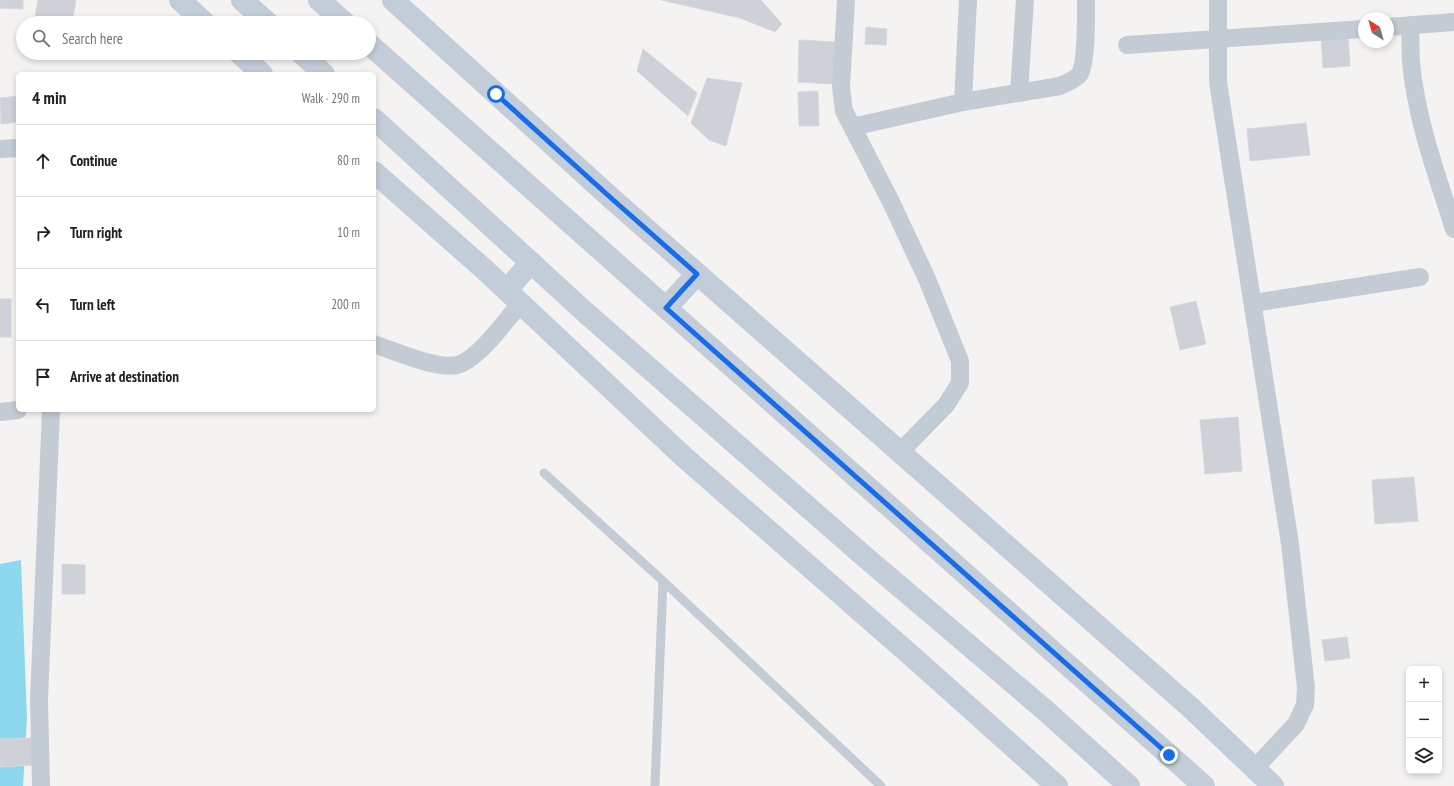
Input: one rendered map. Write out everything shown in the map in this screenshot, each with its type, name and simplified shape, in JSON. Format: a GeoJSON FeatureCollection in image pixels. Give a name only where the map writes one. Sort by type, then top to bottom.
{"type":"FeatureCollection","features":[{"type":"Feature","properties":{"kind":"main road"},"geometry":{"type":"LineString","coordinates":[[180,0],[197,16]]}},
{"type":"Feature","properties":{"kind":"main road"},"geometry":{"type":"LineString","coordinates":[[242,0],[260,16]]}},
{"type":"Feature","properties":{"kind":"main road"},"geometry":{"type":"LineString","coordinates":[[319,0],[337,16]]}},
{"type":"Feature","properties":{"kind":"main road"},"geometry":{"type":"LineString","coordinates":[[393,0],[605,193],[1190,707],[1273,786]]}},
{"type":"Feature","properties":{"kind":"main road"},"geometry":{"type":"LineString","coordinates":[[376,50],[1204,786]]}},
{"type":"Feature","properties":{"kind":"main road"},"geometry":{"type":"LineString","coordinates":[[246,60],[260,72]]}},
{"type":"Feature","properties":{"kind":"main road"},"geometry":{"type":"LineString","coordinates":[[309,60],[322,72]]}},
{"type":"Feature","properties":{"kind":"main road"},"geometry":{"type":"LineString","coordinates":[[376,121],[634,355],[865,557],[1046,711],[1129,786]]}},
{"type":"Feature","properties":{"kind":"main road"},"geometry":{"type":"LineString","coordinates":[[376,174],[514,297],[684,457],[920,663],[1057,786]]}},
{"type":"Feature","properties":{"kind":"main road"},"geometry":{"type":"LineString","coordinates":[[514,297],[531,262]]}},
{"type":"Feature","properties":{"kind":"main road"},"geometry":{"type":"LineString","coordinates":[[666,308],[697,274]]}},
{"type":"Feature","properties":{"kind":"street"},"geometry":{"type":"LineString","coordinates":[[846,0],[841,87],[844,112],[891,202],[917,258],[960,361],[960,383],[946,405],[900,452]]}},
{"type":"Feature","properties":{"kind":"street"},"geometry":{"type":"LineString","coordinates":[[963,102],[968,0]]}},
{"type":"Feature","properties":{"kind":"street"},"geometry":{"type":"LineString","coordinates":[[1019,93],[1025,0]]}},
{"type":"Feature","properties":{"kind":"street"},"geometry":{"type":"LineString","coordinates":[[852,127],[963,102],[1060,86],[1071,82],[1080,74],[1084,60],[1086,0]]}},
{"type":"Feature","properties":{"kind":"street"},"geometry":{"type":"LineString","coordinates":[[1218,0],[1218,82],[1290,544],[1306,688],[1305,705],[1296,724],[1254,769]]}},
{"type":"Feature","properties":{"kind":"street"},"geometry":{"type":"LineString","coordinates":[[1394,26],[1454,22]]}},
{"type":"Feature","properties":{"kind":"street"},"geometry":{"type":"LineString","coordinates":[[1410,25],[1411,62],[1420,114],[1431,157],[1454,229]]}},
{"type":"Feature","properties":{"kind":"street"},"geometry":{"type":"LineString","coordinates":[[1127,45],[1358,28]]}},
{"type":"Feature","properties":{"kind":"street"},"geometry":{"type":"LineString","coordinates":[[0,148],[16,148]]}},
{"type":"Feature","properties":{"kind":"street"},"geometry":{"type":"LineString","coordinates":[[1253,304],[1420,277]]}},
{"type":"Feature","properties":{"kind":"street"},"geometry":{"type":"LineString","coordinates":[[376,345],[440,365],[457,365],[472,358],[514,297]]}},
{"type":"Feature","properties":{"kind":"street"},"geometry":{"type":"LineString","coordinates":[[0,412],[16,410]]}},
{"type":"Feature","properties":{"kind":"street"},"geometry":{"type":"LineString","coordinates":[[42,786],[39,699],[51,412]]}},
{"type":"Feature","properties":{"kind":"lane"},"geometry":{"type":"LineString","coordinates":[[544,473],[663,581],[881,786]]}},
{"type":"Feature","properties":{"kind":"lane"},"geometry":{"type":"LineString","coordinates":[[655,786],[663,581]]}},
{"type":"Feature","properties":{"kind":"water"},"geometry":{"type":"Polygon","coordinates":[[[21,560],[27,719],[23,786],[0,786],[0,564],[21,560]]]}},
{"type":"Feature","properties":{"kind":"building"},"geometry":{"type":"Polygon","coordinates":[[[0,0],[23,0],[23,9],[0,8],[0,0]]]}},
{"type":"Feature","properties":{"kind":"building"},"geometry":{"type":"Polygon","coordinates":[[[38,0],[76,0],[73,16],[35,16],[38,0]]]}},
{"type":"Feature","properties":{"kind":"building"},"geometry":{"type":"Polygon","coordinates":[[[661,0],[761,0],[782,24],[775,32],[740,18],[661,0]]]}},
{"type":"Feature","properties":{"kind":"building"},"geometry":{"type":"Polygon","coordinates":[[[866,27],[887,29],[886,45],[865,44],[866,27]]]}},
{"type":"Feature","properties":{"kind":"building"},"geometry":{"type":"Polygon","coordinates":[[[1348,33],[1350,66],[1323,68],[1321,35],[1348,33]]]}},
{"type":"Feature","properties":{"kind":"building"},"geometry":{"type":"Polygon","coordinates":[[[799,40],[835,42],[833,84],[798,82],[799,40]]]}},
{"type":"Feature","properties":{"kind":"building"},"geometry":{"type":"Polygon","coordinates":[[[643,49],[697,93],[688,116],[637,71],[643,49]]]}},
{"type":"Feature","properties":{"kind":"building"},"geometry":{"type":"Polygon","coordinates":[[[707,78],[742,83],[726,146],[709,140],[691,123],[707,78]]]}},
{"type":"Feature","properties":{"kind":"building"},"geometry":{"type":"Polygon","coordinates":[[[818,91],[819,126],[799,126],[798,92],[818,91]]]}},
{"type":"Feature","properties":{"kind":"building"},"geometry":{"type":"Polygon","coordinates":[[[16,96],[16,122],[1,124],[0,98],[16,96]]]}},
{"type":"Feature","properties":{"kind":"building"},"geometry":{"type":"Polygon","coordinates":[[[1306,123],[1310,155],[1250,161],[1247,129],[1306,123]]]}},
{"type":"Feature","properties":{"kind":"building"},"geometry":{"type":"Polygon","coordinates":[[[0,299],[11,299],[11,337],[0,337],[0,299]]]}},
{"type":"Feature","properties":{"kind":"building"},"geometry":{"type":"Polygon","coordinates":[[[1196,301],[1206,344],[1180,350],[1170,307],[1196,301]]]}},
{"type":"Feature","properties":{"kind":"building"},"geometry":{"type":"Polygon","coordinates":[[[1238,417],[1242,471],[1205,474],[1200,420],[1238,417]]]}},
{"type":"Feature","properties":{"kind":"building"},"geometry":{"type":"Polygon","coordinates":[[[1414,477],[1418,521],[1375,524],[1372,480],[1414,477]]]}},
{"type":"Feature","properties":{"kind":"building"},"geometry":{"type":"Polygon","coordinates":[[[62,564],[85,565],[85,594],[62,594],[62,564]]]}},
{"type":"Feature","properties":{"kind":"building"},"geometry":{"type":"Polygon","coordinates":[[[1347,637],[1350,658],[1325,661],[1322,640],[1347,637]]]}},
{"type":"Feature","properties":{"kind":"building"},"geometry":{"type":"Polygon","coordinates":[[[33,738],[34,765],[0,767],[0,739],[33,738]]]}},
{"type":"Feature","properties":{"kind":"route"},"geometry":{"type":"LineString","coordinates":[[496,94],[697,274],[666,308],[1169,755]]}}]}
